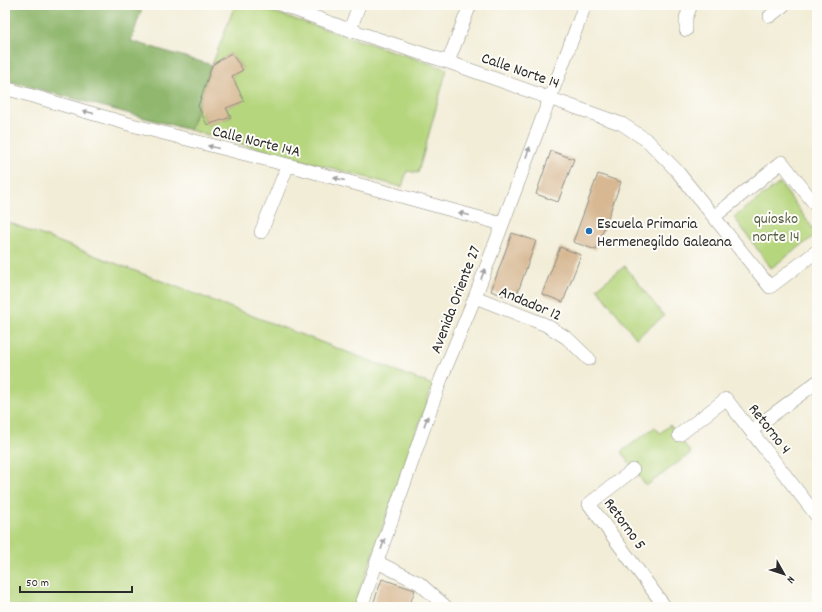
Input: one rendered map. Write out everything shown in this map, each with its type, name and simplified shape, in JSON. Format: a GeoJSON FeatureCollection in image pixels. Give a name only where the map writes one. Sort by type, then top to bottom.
{"type":"FeatureCollection","features":[{"type":"Feature","properties":{"kind":"street","name":"Calle Norte 14"},"geometry":{"type":"LineString","coordinates":[[282,5],[350,30],[549,97],[622,124],[648,141],[677,171],[715,216],[770,287],[817,251]]}},
{"type":"Feature","properties":{"kind":"street"},"geometry":{"type":"LineString","coordinates":[[350,30],[359,5]]}},
{"type":"Feature","properties":{"kind":"street"},"geometry":{"type":"LineString","coordinates":[[448,62],[470,5]]}},
{"type":"Feature","properties":{"kind":"street","name":"Avenida Oriente 27"},"geometry":{"type":"LineString","coordinates":[[361,607],[441,379],[474,297],[585,5]]}},
{"type":"Feature","properties":{"kind":"street"},"geometry":{"type":"LineString","coordinates":[[686,30],[686,18],[691,5]]}},
{"type":"Feature","properties":{"kind":"street"},"geometry":{"type":"LineString","coordinates":[[770,16],[784,5]]}},
{"type":"Feature","properties":{"kind":"street","name":"Calle Norte 14A"},"geometry":{"type":"LineString","coordinates":[[5,88],[139,127],[288,165],[502,224]]}},
{"type":"Feature","properties":{"kind":"street"},"geometry":{"type":"LineString","coordinates":[[715,216],[782,162],[817,207]]}},
{"type":"Feature","properties":{"kind":"street"},"geometry":{"type":"LineString","coordinates":[[261,232],[288,165]]}},
{"type":"Feature","properties":{"kind":"street","name":"Andador 12"},"geometry":{"type":"LineString","coordinates":[[474,297],[546,325],[567,338],[589,359]]}},
{"type":"Feature","properties":{"kind":"street"},"geometry":{"type":"LineString","coordinates":[[752,430],[817,382]]}},
{"type":"Feature","properties":{"kind":"street","name":"Retorno 4"},"geometry":{"type":"LineString","coordinates":[[679,435],[726,399],[752,430],[817,516]]}},
{"type":"Feature","properties":{"kind":"street","name":"Retorno 5"},"geometry":{"type":"LineString","coordinates":[[632,470],[589,504],[665,607]]}},
{"type":"Feature","properties":{"kind":"street"},"geometry":{"type":"LineString","coordinates":[[377,562],[419,583],[446,607]]}},
{"type":"Feature","properties":{"kind":"green space"},"geometry":{"type":"Polygon","coordinates":[[[5,5],[143,5],[131,41],[212,65],[190,130],[5,80],[5,5]]]}},
{"type":"Feature","properties":{"kind":"green space"},"geometry":{"type":"Polygon","coordinates":[[[235,5],[251,5],[447,69],[418,173],[407,171],[402,187],[190,130],[198,106],[207,125],[231,117],[226,108],[243,101],[232,76],[243,69],[231,53],[212,65],[235,5]]]}},
{"type":"Feature","properties":{"kind":"green space","name":"quiosko norte 14"},"geometry":{"type":"Polygon","coordinates":[[[780,183],[817,234],[771,268],[734,217],[780,183]]]}},
{"type":"Feature","properties":{"kind":"green space"},"geometry":{"type":"Polygon","coordinates":[[[5,221],[433,385],[354,607],[5,607],[5,221]]]}},
{"type":"Feature","properties":{"kind":"green space"},"geometry":{"type":"Polygon","coordinates":[[[625,266],[664,316],[636,338],[597,288],[625,266]]]}},
{"type":"Feature","properties":{"kind":"green space"},"geometry":{"type":"Polygon","coordinates":[[[670,425],[691,453],[646,486],[621,452],[655,427],[660,433],[670,425]]]}},
{"type":"Feature","properties":{"kind":"building"},"geometry":{"type":"Polygon","coordinates":[[[231,53],[243,70],[232,76],[244,101],[226,108],[231,117],[207,125],[198,106],[212,65],[231,53]]]}},
{"type":"Feature","properties":{"kind":"building"},"geometry":{"type":"Polygon","coordinates":[[[551,151],[574,159],[558,202],[536,194],[551,151]]]}},
{"type":"Feature","properties":{"kind":"building"},"geometry":{"type":"Polygon","coordinates":[[[598,174],[621,182],[596,250],[573,242],[598,174]]]}},
{"type":"Feature","properties":{"kind":"building"},"geometry":{"type":"Polygon","coordinates":[[[512,233],[536,241],[515,300],[491,291],[512,233]]]}},
{"type":"Feature","properties":{"kind":"building"},"geometry":{"type":"Polygon","coordinates":[[[560,247],[581,255],[563,302],[542,294],[560,247]]]}},
{"type":"Feature","properties":{"kind":"building"},"geometry":{"type":"Polygon","coordinates":[[[382,579],[415,590],[409,607],[404,605],[403,607],[372,607],[382,579]]]}},
{"type":"Feature","properties":{"kind":"place","name":"Escuela Primaria Hermenegildo Galeana"},"geometry":{"type":"Point","coordinates":[589,231]}}]}
